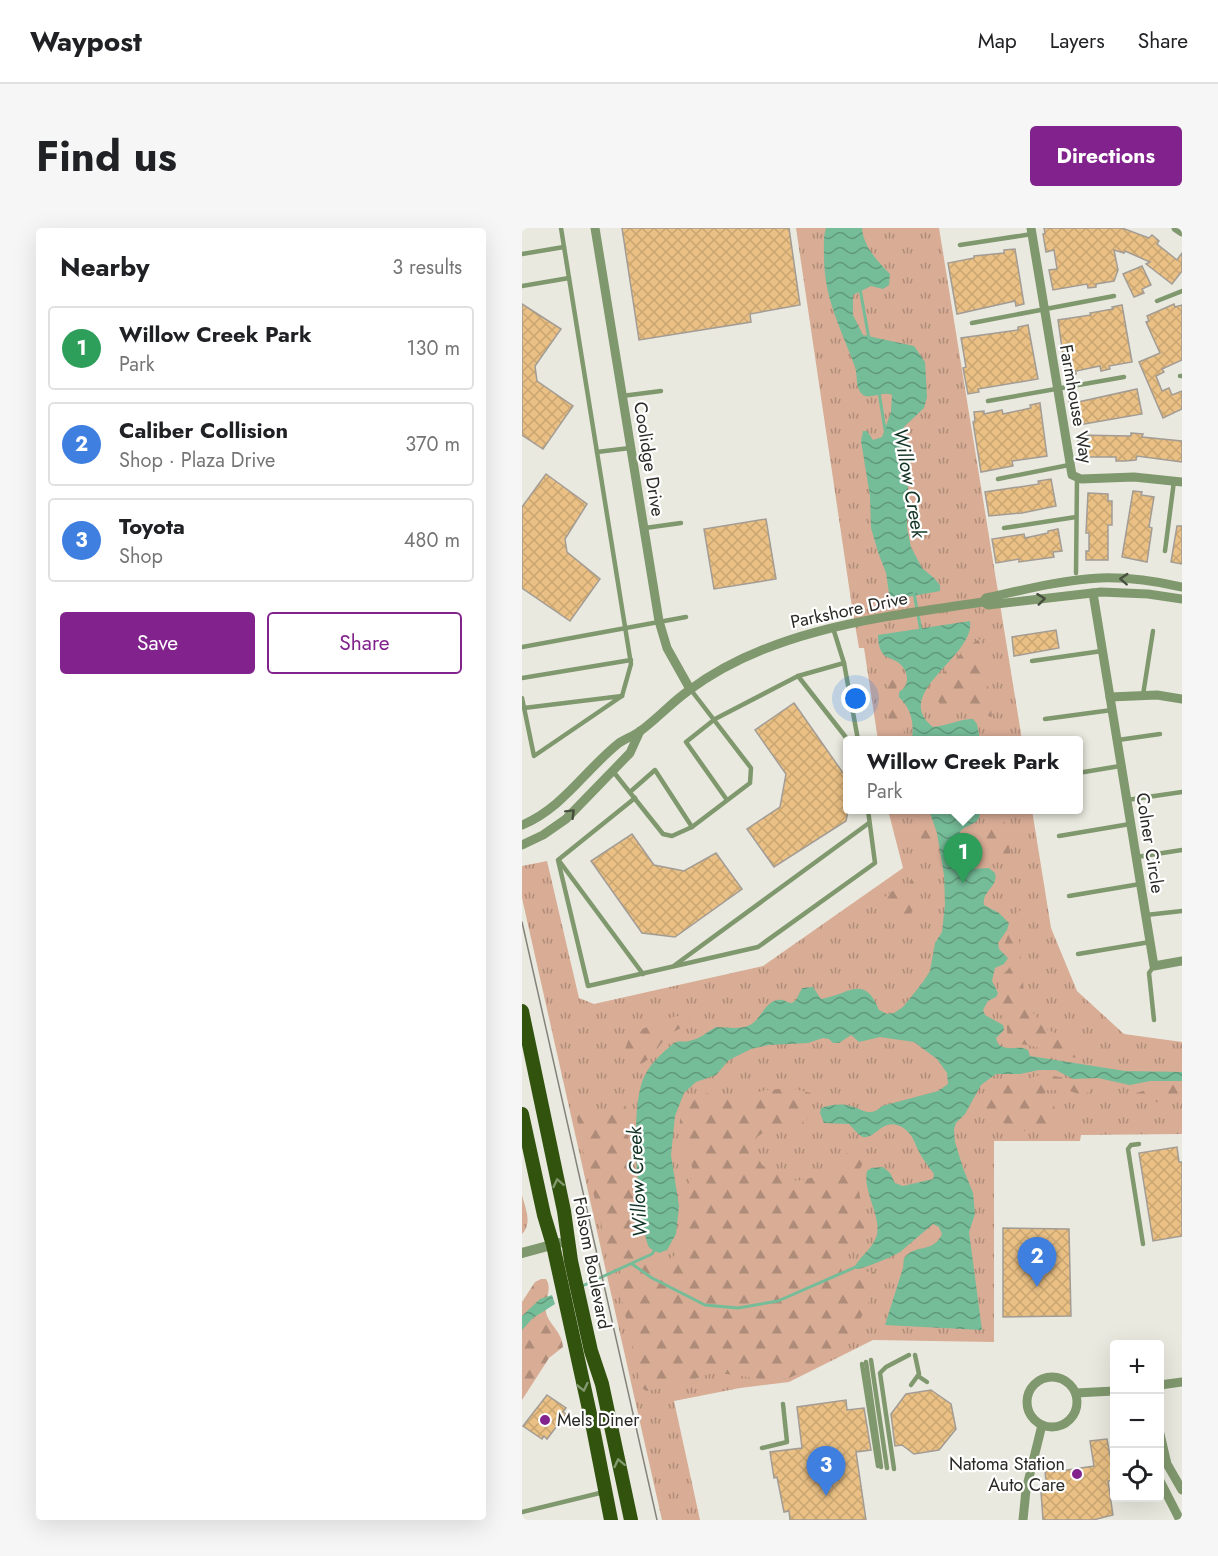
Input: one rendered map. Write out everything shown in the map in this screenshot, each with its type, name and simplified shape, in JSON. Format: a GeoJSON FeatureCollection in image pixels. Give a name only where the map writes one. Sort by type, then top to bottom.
{"type":"FeatureCollection","features":[{"type":"Feature","properties":{"kind":"main road","name":"Folsom Boulevard"},"geometry":{"type":"LineString","coordinates":[[522,1011],[564,1211],[571,1261],[573,1304],[592,1424],[611,1520]]}},
{"type":"Feature","properties":{"kind":"main road","name":"Folsom Boulevard"},"geometry":{"type":"LineString","coordinates":[[522,1114],[530,1163],[558,1269],[602,1384],[631,1520]]}},
{"type":"Feature","properties":{"kind":"street","name":"Coolidge Drive"},"geometry":{"type":"LineString","coordinates":[[595,228],[659,621],[667,648],[690,689]]}},
{"type":"Feature","properties":{"kind":"street"},"geometry":{"type":"LineString","coordinates":[[1176,228],[1182,232]]}},
{"type":"Feature","properties":{"kind":"street","name":"Farmhouse Way"},"geometry":{"type":"LineString","coordinates":[[1032,231],[1072,475],[1077,478],[1134,477],[1178,482]]}},
{"type":"Feature","properties":{"kind":"street","name":"Parkshore Drive"},"geometry":{"type":"LineString","coordinates":[[522,825],[557,803],[620,742],[640,731],[690,689],[727,667],[790,639],[850,624],[983,602],[986,598],[1100,578],[1133,579],[1182,587]]}},
{"type":"Feature","properties":{"kind":"street","name":"Parkshore Drive"},"geometry":{"type":"LineString","coordinates":[[983,602],[988,605],[1093,593],[1148,594],[1182,599]]}},
{"type":"Feature","properties":{"kind":"street","name":"Colner Circle"},"geometry":{"type":"LineString","coordinates":[[1093,593],[1154,966]]}},
{"type":"Feature","properties":{"kind":"street"},"geometry":{"type":"LineString","coordinates":[[1110,697],[1166,695],[1182,699]]}},
{"type":"Feature","properties":{"kind":"street","name":"Parkshore Drive"},"geometry":{"type":"LineString","coordinates":[[522,845],[543,835],[566,819],[630,753],[640,731]]}},
{"type":"Feature","properties":{"kind":"street"},"geometry":{"type":"LineString","coordinates":[[1154,966],[1182,961]]}},
{"type":"Feature","properties":{"kind":"street"},"geometry":{"type":"LineString","coordinates":[[522,1253],[568,1241]]}},
{"type":"Feature","properties":{"kind":"street"},"geometry":{"type":"LineString","coordinates":[[1058,1377],[1066,1380],[1077,1393],[1077,1410],[1059,1427],[1042,1425],[1035,1421],[1027,1406],[1029,1391],[1034,1383],[1042,1378],[1058,1377]]}},
{"type":"Feature","properties":{"kind":"street"},"geometry":{"type":"LineString","coordinates":[[1164,1384],[1182,1382]]}},
{"type":"Feature","properties":{"kind":"street"},"geometry":{"type":"LineString","coordinates":[[1077,1393],[1110,1391]]}},
{"type":"Feature","properties":{"kind":"street"},"geometry":{"type":"LineString","coordinates":[[1023,1520],[1026,1490],[1042,1425]]}},
{"type":"Feature","properties":{"kind":"street"},"geometry":{"type":"LineString","coordinates":[[1163,1448],[1167,1464],[1182,1490]]}},
{"type":"Feature","properties":{"kind":"street"},"geometry":{"type":"LineString","coordinates":[[1164,1488],[1180,1520]]}},
{"type":"Feature","properties":{"kind":"lane"},"geometry":{"type":"LineString","coordinates":[[522,698],[534,756],[622,696],[632,664],[561,228]]}},
{"type":"Feature","properties":{"kind":"lane"},"geometry":{"type":"LineString","coordinates":[[960,245],[1032,231]]}},
{"type":"Feature","properties":{"kind":"lane"},"geometry":{"type":"LineString","coordinates":[[522,254],[564,247]]}},
{"type":"Feature","properties":{"kind":"lane"},"geometry":{"type":"LineString","coordinates":[[522,286],[569,278]]}},
{"type":"Feature","properties":{"kind":"lane"},"geometry":{"type":"LineString","coordinates":[[1157,301],[1182,291]]}},
{"type":"Feature","properties":{"kind":"lane"},"geometry":{"type":"LineString","coordinates":[[972,323],[1114,296]]}},
{"type":"Feature","properties":{"kind":"lane"},"geometry":{"type":"LineString","coordinates":[[988,401],[1124,377]]}},
{"type":"Feature","properties":{"kind":"lane"},"geometry":{"type":"LineString","coordinates":[[622,396],[661,391]]}},
{"type":"Feature","properties":{"kind":"lane"},"geometry":{"type":"LineString","coordinates":[[597,452],[630,448]]}},
{"type":"Feature","properties":{"kind":"lane"},"geometry":{"type":"LineString","coordinates":[[998,478],[1069,465]]}},
{"type":"Feature","properties":{"kind":"lane"},"geometry":{"type":"LineString","coordinates":[[1076,573],[1077,478]]}},
{"type":"Feature","properties":{"kind":"lane"},"geometry":{"type":"LineString","coordinates":[[1165,551],[1178,482]]}},
{"type":"Feature","properties":{"kind":"lane"},"geometry":{"type":"LineString","coordinates":[[1004,528],[1076,517]]}},
{"type":"Feature","properties":{"kind":"lane"},"geometry":{"type":"LineString","coordinates":[[644,528],[681,523]]}},
{"type":"Feature","properties":{"kind":"lane"},"geometry":{"type":"LineString","coordinates":[[522,647],[686,617]]}},
{"type":"Feature","properties":{"kind":"lane"},"geometry":{"type":"LineString","coordinates":[[833,628],[844,663],[857,736]]}},
{"type":"Feature","properties":{"kind":"lane"},"geometry":{"type":"LineString","coordinates":[[1143,695],[1153,631]]}},
{"type":"Feature","properties":{"kind":"lane"},"geometry":{"type":"LineString","coordinates":[[1032,662],[1102,651]]}},
{"type":"Feature","properties":{"kind":"lane"},"geometry":{"type":"LineString","coordinates":[[522,678],[631,660]]}},
{"type":"Feature","properties":{"kind":"lane"},"geometry":{"type":"LineString","coordinates":[[727,800],[686,742],[715,719],[798,676],[844,663]]}},
{"type":"Feature","properties":{"kind":"lane"},"geometry":{"type":"LineString","coordinates":[[798,676],[844,736]]}},
{"type":"Feature","properties":{"kind":"lane"},"geometry":{"type":"LineString","coordinates":[[612,770],[663,834],[672,836],[692,827],[750,783],[751,768],[690,689]]}},
{"type":"Feature","properties":{"kind":"lane"},"geometry":{"type":"LineString","coordinates":[[524,708],[622,696]]}},
{"type":"Feature","properties":{"kind":"lane"},"geometry":{"type":"LineString","coordinates":[[1045,719],[1112,710]]}},
{"type":"Feature","properties":{"kind":"lane"},"geometry":{"type":"LineString","coordinates":[[1117,741],[1160,734]]}},
{"type":"Feature","properties":{"kind":"lane"},"geometry":{"type":"LineString","coordinates":[[1083,772],[1121,766]]}},
{"type":"Feature","properties":{"kind":"lane"},"geometry":{"type":"LineString","coordinates":[[630,792],[656,771],[692,827]]}},
{"type":"Feature","properties":{"kind":"lane"},"geometry":{"type":"LineString","coordinates":[[1127,800],[1182,792]]}},
{"type":"Feature","properties":{"kind":"lane"},"geometry":{"type":"LineString","coordinates":[[558,860],[636,798]]}},
{"type":"Feature","properties":{"kind":"lane"},"geometry":{"type":"LineString","coordinates":[[558,860],[588,986],[758,946],[874,863],[868,814]]}},
{"type":"Feature","properties":{"kind":"lane"},"geometry":{"type":"LineString","coordinates":[[673,966],[869,823]]}},
{"type":"Feature","properties":{"kind":"lane"},"geometry":{"type":"LineString","coordinates":[[1059,836],[1131,824]]}},
{"type":"Feature","properties":{"kind":"lane"},"geometry":{"type":"LineString","coordinates":[[1136,857],[1182,850]]}},
{"type":"Feature","properties":{"kind":"lane"},"geometry":{"type":"LineString","coordinates":[[558,860],[644,974]]}},
{"type":"Feature","properties":{"kind":"lane"},"geometry":{"type":"LineString","coordinates":[[1069,896],[1140,884]]}},
{"type":"Feature","properties":{"kind":"lane"},"geometry":{"type":"LineString","coordinates":[[1145,915],[1182,910]]}},
{"type":"Feature","properties":{"kind":"lane"},"geometry":{"type":"LineString","coordinates":[[1078,954],[1150,942]]}},
{"type":"Feature","properties":{"kind":"lane"},"geometry":{"type":"LineString","coordinates":[[1154,966],[1149,973],[1154,1020]]}},
{"type":"Feature","properties":{"kind":"lane"},"geometry":{"type":"LineString","coordinates":[[1139,1144],[1131,1145],[1128,1149],[1143,1244]]}},
{"type":"Feature","properties":{"kind":"lane"},"geometry":{"type":"LineString","coordinates":[[894,1469],[880,1373],[895,1361],[909,1355]]}},
{"type":"Feature","properties":{"kind":"lane"},"geometry":{"type":"LineString","coordinates":[[911,1385],[918,1376],[915,1355]]}},
{"type":"Feature","properties":{"kind":"lane"},"geometry":{"type":"LineString","coordinates":[[866,1362],[882,1467],[866,1362]]}},
{"type":"Feature","properties":{"kind":"lane"},"geometry":{"type":"LineString","coordinates":[[918,1376],[927,1382]]}},
{"type":"Feature","properties":{"kind":"lane"},"geometry":{"type":"LineString","coordinates":[[762,1448],[787,1442],[783,1404]]}},
{"type":"Feature","properties":{"kind":"lane"},"geometry":{"type":"LineString","coordinates":[[522,1512],[604,1492]]}},
{"type":"Feature","properties":{"kind":"green space"},"geometry":{"type":"Polygon","coordinates":[[[796,228],[939,228],[1021,736],[877,736],[864,648],[859,648],[796,228]]]}},
{"type":"Feature","properties":{"kind":"green space"},"geometry":{"type":"Polygon","coordinates":[[[981,639],[992,717],[970,707],[952,711],[941,705],[934,696],[938,681],[946,670],[964,651],[981,639]]]}},
{"type":"Feature","properties":{"kind":"green space"},"geometry":{"type":"Polygon","coordinates":[[[895,668],[900,673],[896,692],[903,709],[904,736],[892,736],[887,694],[890,676],[895,668]]]}},
{"type":"Feature","properties":{"kind":"green space"},"geometry":{"type":"Polygon","coordinates":[[[889,814],[1033,814],[1051,928],[1077,991],[1124,1034],[1182,1042],[1182,1134],[1081,1135],[1080,1141],[994,1141],[994,1342],[873,1340],[789,1382],[740,1388],[674,1401],[700,1520],[662,1520],[522,898],[522,866],[547,861],[579,998],[594,1004],[763,966],[903,868],[889,814]]]}},
{"type":"Feature","properties":{"kind":"green space"},"geometry":{"type":"Polygon","coordinates":[[[911,814],[925,814],[935,843],[934,848],[929,850],[911,814]]]}},
{"type":"Feature","properties":{"kind":"green space"},"geometry":{"type":"Polygon","coordinates":[[[990,814],[1003,814],[1014,872],[1009,874],[1003,859],[998,855],[992,854],[977,860],[968,860],[963,851],[964,838],[976,829],[989,824],[990,814]]]}},
{"type":"Feature","properties":{"kind":"green space"},"geometry":{"type":"Polygon","coordinates":[[[913,879],[918,881],[914,906],[905,918],[894,918],[887,911],[885,897],[895,889],[909,886],[913,879]]]}},
{"type":"Feature","properties":{"kind":"green space"},"geometry":{"type":"Polygon","coordinates":[[[1018,910],[1020,911],[1019,940],[1024,993],[1033,1013],[1048,1030],[1075,1041],[1086,1050],[1082,1058],[1013,1044],[1008,1039],[1006,1020],[998,1011],[1000,976],[1011,964],[1011,954],[1005,950],[1004,945],[1018,910]]]}},
{"type":"Feature","properties":{"kind":"green space"},"geometry":{"type":"Polygon","coordinates":[[[682,1015],[690,1017],[690,1022],[669,1035],[651,1057],[636,1066],[629,1062],[625,1049],[630,1036],[655,1023],[682,1015]]]}},
{"type":"Feature","properties":{"kind":"green space"},"geometry":{"type":"Polygon","coordinates":[[[1043,1074],[1086,1082],[1090,1085],[1089,1092],[1081,1095],[1067,1090],[1047,1090],[1044,1095],[1054,1106],[1059,1119],[1055,1128],[1030,1131],[1014,1128],[978,1108],[979,1098],[992,1085],[1002,1080],[1022,1081],[1043,1074]]]}},
{"type":"Feature","properties":{"kind":"green space"},"geometry":{"type":"Polygon","coordinates":[[[1182,1084],[1182,1099],[1157,1102],[1139,1098],[1136,1093],[1164,1085],[1182,1084]]]}},
{"type":"Feature","properties":{"kind":"green space"},"geometry":{"type":"Polygon","coordinates":[[[790,1088],[811,1093],[814,1099],[807,1120],[787,1130],[764,1132],[757,1137],[754,1150],[762,1165],[783,1177],[798,1181],[823,1175],[831,1169],[837,1158],[858,1148],[866,1151],[868,1155],[858,1176],[864,1211],[863,1233],[856,1244],[843,1255],[840,1266],[843,1274],[874,1272],[874,1291],[854,1332],[840,1349],[789,1378],[767,1380],[727,1374],[709,1374],[678,1385],[646,1391],[641,1387],[621,1296],[622,1276],[618,1266],[610,1259],[582,1148],[577,1109],[583,1110],[594,1123],[601,1119],[609,1106],[621,1103],[625,1105],[628,1112],[629,1156],[637,1218],[634,1234],[639,1252],[660,1262],[674,1256],[685,1239],[684,1202],[692,1167],[680,1134],[680,1119],[689,1099],[701,1091],[724,1099],[767,1090],[790,1088]]]}},
{"type":"Feature","properties":{"kind":"green space"},"geometry":{"type":"Polygon","coordinates":[[[522,1195],[528,1220],[522,1234],[522,1195]]]}},
{"type":"Feature","properties":{"kind":"green space"},"geometry":{"type":"Polygon","coordinates":[[[546,1279],[549,1287],[547,1316],[560,1336],[563,1347],[549,1358],[522,1400],[522,1302],[535,1282],[546,1279]]]}},
{"type":"Feature","properties":{"kind":"water"},"geometry":{"type":"Polygon","coordinates":[[[826,228],[862,228],[868,247],[890,274],[889,285],[883,289],[871,286],[853,295],[853,315],[863,335],[914,346],[925,362],[927,397],[924,408],[904,427],[901,439],[908,483],[907,528],[911,547],[922,568],[940,585],[940,591],[890,600],[886,573],[871,528],[870,496],[861,441],[863,431],[867,431],[873,440],[882,437],[891,412],[892,395],[865,396],[858,389],[855,367],[834,313],[827,286],[824,256],[826,228]]]}},
{"type":"Feature","properties":{"kind":"water"},"geometry":{"type":"Polygon","coordinates":[[[970,621],[968,634],[961,648],[927,688],[921,701],[922,714],[933,727],[973,719],[977,724],[979,736],[912,736],[911,717],[899,697],[899,692],[907,683],[907,675],[900,664],[883,654],[878,635],[970,621]]]}},
{"type":"Feature","properties":{"kind":"water"},"geometry":{"type":"Polygon","coordinates":[[[930,814],[980,814],[976,822],[960,832],[957,845],[960,865],[971,869],[989,868],[995,873],[995,882],[985,896],[984,905],[999,913],[1009,923],[998,943],[999,949],[1008,958],[1004,964],[995,968],[992,981],[998,993],[996,997],[988,1001],[983,1010],[985,1015],[1003,1025],[1004,1030],[996,1038],[998,1044],[1006,1048],[1024,1048],[1028,1050],[1030,1056],[1125,1071],[1182,1072],[1182,1081],[1150,1081],[1130,1085],[1098,1078],[1073,1079],[1056,1070],[1039,1070],[1020,1074],[996,1074],[981,1085],[954,1129],[955,1142],[973,1193],[975,1214],[969,1232],[982,1330],[885,1325],[904,1258],[909,1253],[934,1244],[942,1234],[939,1227],[933,1224],[900,1252],[859,1269],[855,1266],[873,1244],[877,1232],[876,1215],[866,1179],[867,1171],[871,1168],[883,1167],[890,1173],[895,1183],[903,1186],[933,1179],[934,1174],[906,1130],[892,1124],[868,1137],[863,1137],[849,1124],[824,1123],[820,1113],[821,1108],[843,1105],[870,1112],[882,1106],[938,1091],[948,1084],[947,1073],[937,1059],[914,1042],[880,1037],[859,1042],[851,1035],[839,1043],[823,1038],[808,1043],[769,1045],[751,1049],[729,1060],[716,1075],[696,1082],[684,1093],[675,1116],[671,1155],[679,1206],[676,1234],[667,1250],[659,1253],[652,1250],[644,1230],[636,1135],[640,1090],[651,1065],[674,1043],[697,1039],[716,1027],[738,1028],[750,1025],[772,1002],[783,1000],[792,1003],[802,988],[813,987],[821,999],[861,989],[868,992],[879,1010],[887,1014],[894,1013],[903,1007],[930,971],[935,943],[942,932],[945,904],[944,875],[937,833],[930,814]]]}},
{"type":"Feature","properties":{"kind":"water"},"geometry":{"type":"Polygon","coordinates":[[[552,1295],[555,1304],[533,1318],[522,1330],[522,1316],[540,1299],[552,1295]]]}},
{"type":"Feature","properties":{"kind":"building"},"geometry":{"type":"Polygon","coordinates":[[[622,228],[789,228],[800,305],[750,314],[751,322],[639,340],[622,228]]]}},
{"type":"Feature","properties":{"kind":"building"},"geometry":{"type":"Polygon","coordinates":[[[1044,228],[1122,228],[1149,238],[1152,235],[1159,241],[1157,244],[1177,260],[1182,253],[1182,271],[1172,284],[1146,264],[1150,262],[1125,251],[1124,253],[1114,250],[1118,270],[1114,281],[1096,284],[1096,287],[1088,288],[1087,284],[1053,290],[1049,270],[1057,269],[1054,250],[1046,252],[1044,228]]]}},
{"type":"Feature","properties":{"kind":"building"},"geometry":{"type":"Polygon","coordinates":[[[1015,249],[1024,304],[1016,306],[1015,301],[957,314],[948,263],[1015,249]]]}},
{"type":"Feature","properties":{"kind":"building"},"geometry":{"type":"Polygon","coordinates":[[[1142,266],[1151,285],[1142,289],[1144,293],[1134,297],[1123,274],[1142,266]]]}},
{"type":"Feature","properties":{"kind":"building"},"geometry":{"type":"Polygon","coordinates":[[[522,304],[561,329],[535,366],[537,381],[573,406],[543,449],[522,435],[522,304]]]}},
{"type":"Feature","properties":{"kind":"building"},"geometry":{"type":"Polygon","coordinates":[[[1174,304],[1175,307],[1182,305],[1182,360],[1162,369],[1164,372],[1156,376],[1162,391],[1169,388],[1172,395],[1182,391],[1182,409],[1163,418],[1139,362],[1160,353],[1146,322],[1149,321],[1147,316],[1174,304]]]}},
{"type":"Feature","properties":{"kind":"building"},"geometry":{"type":"Polygon","coordinates":[[[1122,305],[1132,362],[1109,366],[1110,369],[1101,371],[1100,366],[1076,371],[1076,374],[1066,376],[1058,320],[1091,315],[1090,313],[1122,305]]]}},
{"type":"Feature","properties":{"kind":"building"},"geometry":{"type":"Polygon","coordinates":[[[1028,325],[1038,379],[978,389],[979,392],[968,394],[961,338],[1018,330],[1018,327],[1028,325]]]}},
{"type":"Feature","properties":{"kind":"building"},"geometry":{"type":"Polygon","coordinates":[[[1137,389],[1142,414],[1078,425],[1078,422],[1074,423],[1069,401],[1077,399],[1078,402],[1137,389]]]}},
{"type":"Feature","properties":{"kind":"building"},"geometry":{"type":"Polygon","coordinates":[[[1040,403],[1047,456],[1012,461],[1013,466],[981,472],[973,422],[975,421],[974,412],[984,411],[984,414],[1002,410],[1003,414],[1031,408],[1030,405],[1040,403]]]}},
{"type":"Feature","properties":{"kind":"building"},"geometry":{"type":"Polygon","coordinates":[[[1131,433],[1143,434],[1142,437],[1182,441],[1182,462],[1137,456],[1136,460],[1125,461],[1116,461],[1116,457],[1079,457],[1078,435],[1131,436],[1131,433]]]}},
{"type":"Feature","properties":{"kind":"building"},"geometry":{"type":"Polygon","coordinates":[[[546,474],[587,504],[565,539],[567,552],[600,579],[570,621],[522,588],[522,507],[546,474]]]}},
{"type":"Feature","properties":{"kind":"building"},"geometry":{"type":"Polygon","coordinates":[[[1051,479],[1056,506],[1022,513],[989,516],[985,492],[1039,484],[1038,481],[1051,479]]]}},
{"type":"Feature","properties":{"kind":"building"},"geometry":{"type":"Polygon","coordinates":[[[1133,491],[1154,497],[1147,562],[1122,557],[1133,491]]]}},
{"type":"Feature","properties":{"kind":"building"},"geometry":{"type":"Polygon","coordinates":[[[1088,493],[1108,494],[1108,501],[1112,501],[1112,525],[1108,525],[1108,560],[1086,560],[1086,551],[1089,551],[1089,533],[1086,533],[1088,493]]]}},
{"type":"Feature","properties":{"kind":"building"},"geometry":{"type":"Polygon","coordinates":[[[766,519],[776,579],[714,589],[704,529],[766,519]]]}},
{"type":"Feature","properties":{"kind":"building"},"geometry":{"type":"Polygon","coordinates":[[[1177,526],[1182,526],[1182,564],[1171,562],[1177,526]]]}},
{"type":"Feature","properties":{"kind":"building"},"geometry":{"type":"Polygon","coordinates":[[[1058,529],[1062,551],[1053,552],[1054,557],[996,563],[992,539],[1024,534],[1025,538],[1058,529]]]}},
{"type":"Feature","properties":{"kind":"building"},"geometry":{"type":"Polygon","coordinates":[[[1056,630],[1059,648],[1014,656],[1012,637],[1056,630]]]}},
{"type":"Feature","properties":{"kind":"building"},"geometry":{"type":"Polygon","coordinates":[[[794,703],[843,773],[843,814],[848,814],[846,821],[774,867],[747,829],[780,807],[786,774],[755,730],[794,703]]]}},
{"type":"Feature","properties":{"kind":"building"},"geometry":{"type":"Polygon","coordinates":[[[632,834],[654,865],[684,871],[716,853],[742,889],[675,937],[642,933],[591,861],[632,834]]]}},
{"type":"Feature","properties":{"kind":"building"},"geometry":{"type":"Polygon","coordinates":[[[1177,1147],[1179,1162],[1182,1162],[1182,1236],[1153,1241],[1139,1153],[1177,1147]]]}},
{"type":"Feature","properties":{"kind":"building"},"geometry":{"type":"Polygon","coordinates":[[[1003,1228],[1069,1229],[1071,1316],[1003,1317],[1003,1228]]]}},
{"type":"Feature","properties":{"kind":"building"},"geometry":{"type":"Polygon","coordinates":[[[931,1390],[951,1404],[956,1429],[939,1450],[914,1454],[902,1445],[895,1446],[891,1414],[906,1394],[931,1390]]]}},
{"type":"Feature","properties":{"kind":"building","name":"Mels Diner"},"geometry":{"type":"Polygon","coordinates":[[[547,1395],[566,1408],[563,1412],[566,1414],[547,1439],[544,1436],[542,1439],[523,1426],[547,1395]]]}},
{"type":"Feature","properties":{"kind":"building"},"geometry":{"type":"Polygon","coordinates":[[[846,1400],[847,1410],[864,1408],[871,1450],[856,1452],[866,1520],[790,1520],[789,1511],[784,1512],[777,1477],[774,1478],[770,1452],[802,1448],[797,1407],[846,1400]]]}},
{"type":"Feature","properties":{"kind":"building"},"geometry":{"type":"Polygon","coordinates":[[[1107,1439],[1110,1456],[1110,1481],[1108,1481],[1113,1515],[1093,1520],[1043,1520],[1041,1492],[1044,1488],[1043,1481],[1046,1481],[1045,1471],[1054,1470],[1054,1472],[1094,1466],[1090,1441],[1107,1439]]]}},
{"type":"Feature","properties":{"kind":"waterway","name":"Willow Creek"},"geometry":{"type":"LineString","coordinates":[[860,289],[869,339]]}},
{"type":"Feature","properties":{"kind":"waterway","name":"Willow Creek"},"geometry":{"type":"LineString","coordinates":[[879,392],[885,430]]}},
{"type":"Feature","properties":{"kind":"waterway","name":"Willow Creek"},"geometry":{"type":"LineString","coordinates":[[914,593],[921,631]]}},
{"type":"Feature","properties":{"kind":"waterway","name":"Willow Creek"},"geometry":{"type":"LineString","coordinates":[[580,1287],[652,1254],[656,1248]]}},
{"type":"Feature","properties":{"kind":"waterway"},"geometry":{"type":"LineString","coordinates":[[632,1264],[652,1278],[705,1305],[738,1308],[778,1301],[858,1266]]}},
{"type":"Feature","properties":{"kind":"tram line"},"geometry":{"type":"LineString","coordinates":[[522,922],[657,1520]]}},
{"type":"Feature","properties":{"kind":"place","name":"Willow Creek Park"},"geometry":{"type":"Point","coordinates":[963,883]}},
{"type":"Feature","properties":{"kind":"place","name":"Caliber Collision"},"geometry":{"type":"Point","coordinates":[1037,1287]}},
{"type":"Feature","properties":{"kind":"place","name":"Mels Diner"},"geometry":{"type":"Point","coordinates":[545,1420]}},
{"type":"Feature","properties":{"kind":"place","name":"Natoma Station Auto Care"},"geometry":{"type":"Point","coordinates":[1077,1474]}},
{"type":"Feature","properties":{"kind":"place","name":"Toyota"},"geometry":{"type":"Point","coordinates":[826,1496]}}]}
